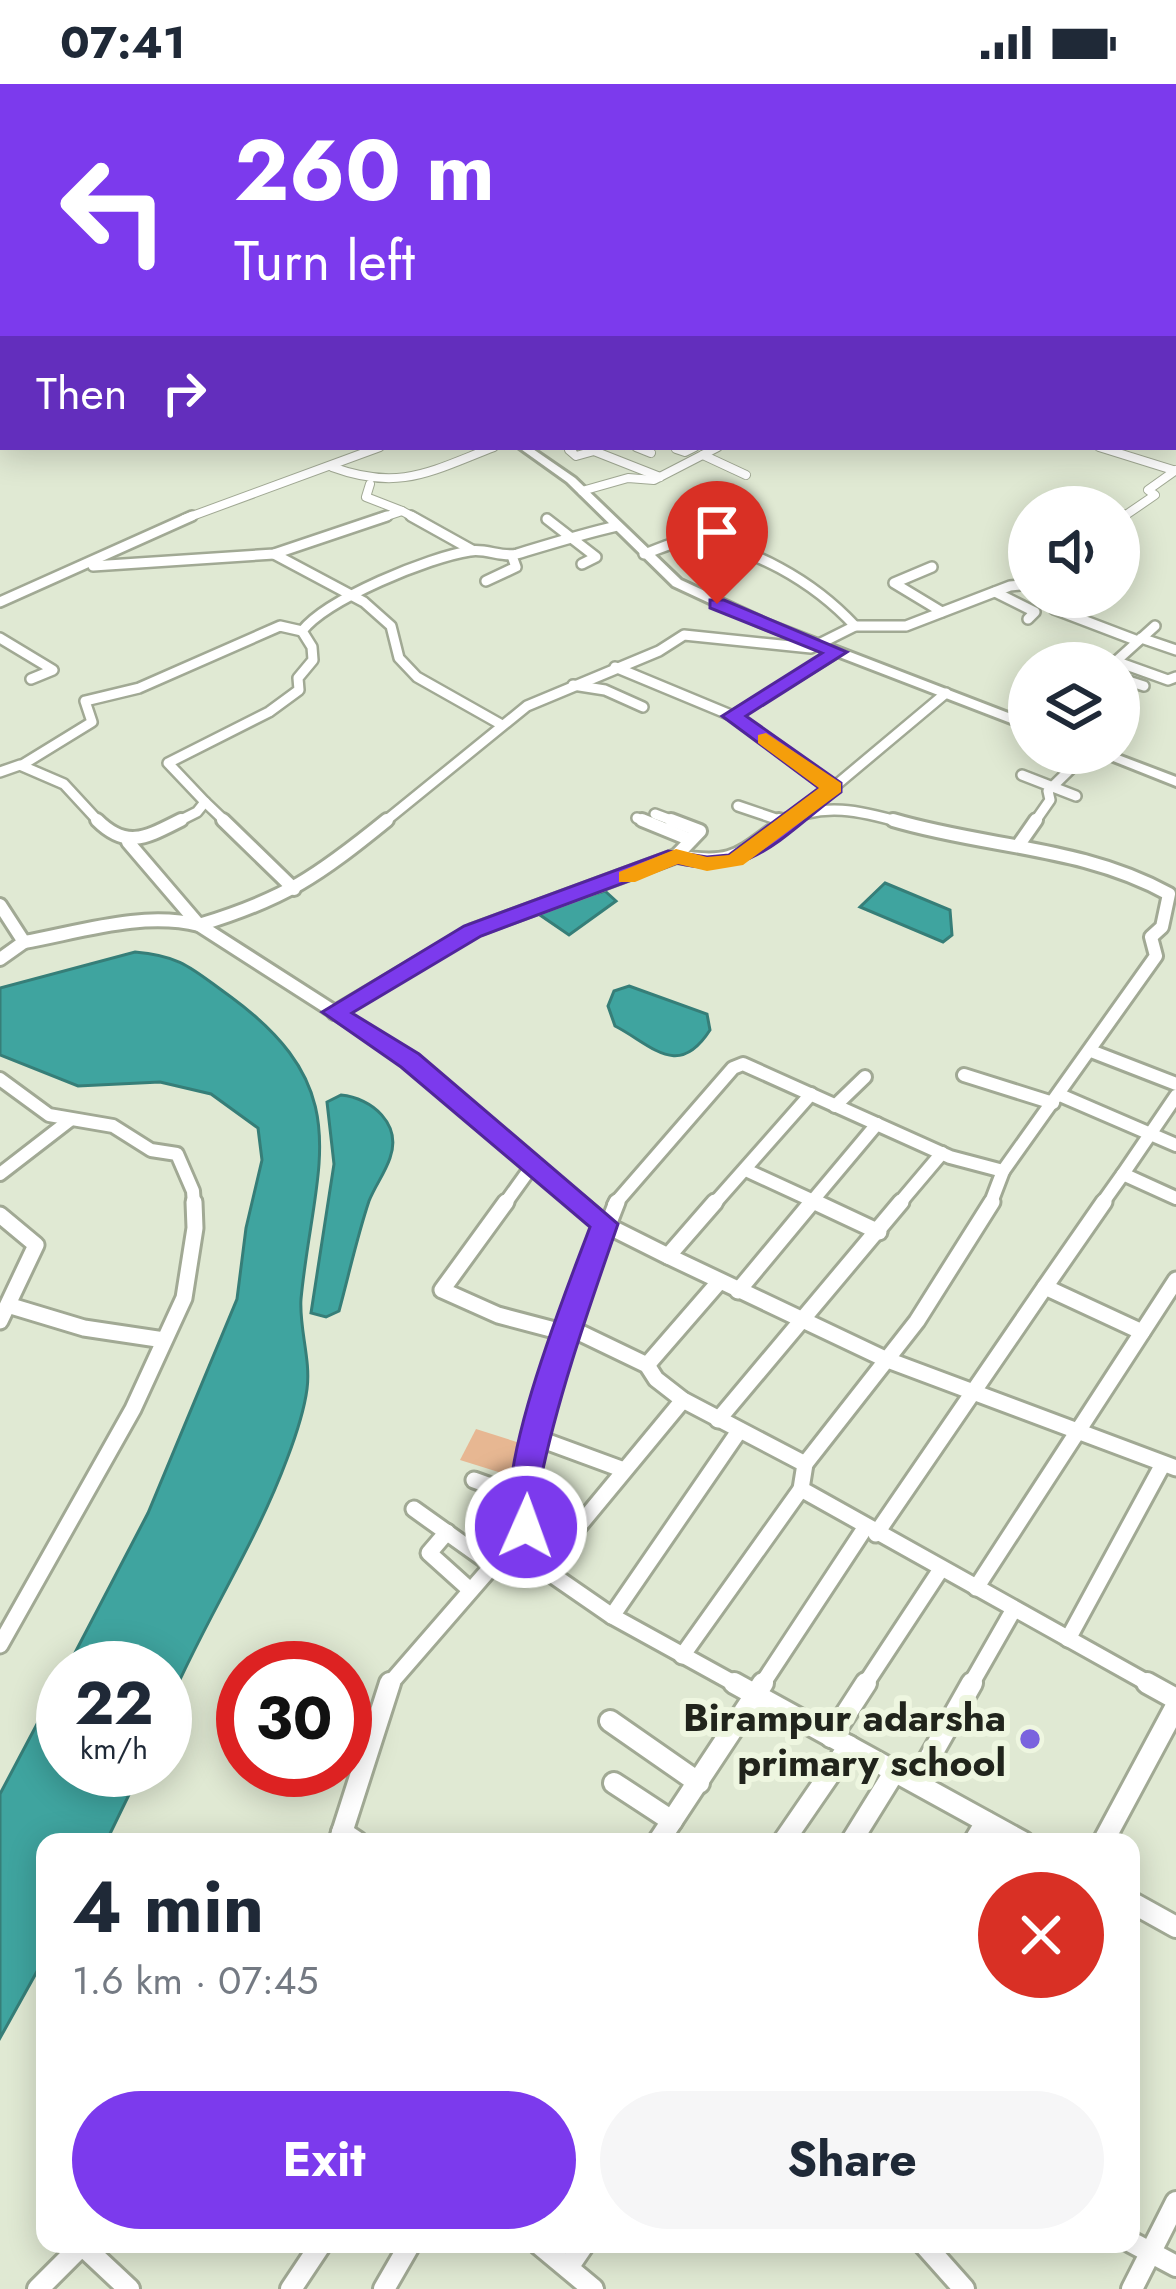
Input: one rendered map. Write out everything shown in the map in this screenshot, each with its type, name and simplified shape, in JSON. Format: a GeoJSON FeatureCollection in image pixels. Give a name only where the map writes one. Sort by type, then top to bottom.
{"type":"FeatureCollection","features":[{"type":"Feature","properties":{"kind":"highway"},"geometry":{"type":"LineString","coordinates":[[527,450],[582,491],[677,584],[815,644],[1008,718]]}},
{"type":"Feature","properties":{"kind":"highway"},"geometry":{"type":"LineString","coordinates":[[1140,768],[1176,782]]}},
{"type":"Feature","properties":{"kind":"street"},"geometry":{"type":"LineString","coordinates":[[82,567],[168,525],[373,450]]}},
{"type":"Feature","properties":{"kind":"street"},"geometry":{"type":"LineString","coordinates":[[332,467],[370,484],[403,483],[486,450]]}},
{"type":"Feature","properties":{"kind":"street"},"geometry":{"type":"LineString","coordinates":[[570,450],[576,456],[594,451],[614,457],[660,477]]}},
{"type":"Feature","properties":{"kind":"street"},"geometry":{"type":"LineString","coordinates":[[614,457],[629,450]]}},
{"type":"Feature","properties":{"kind":"street"},"geometry":{"type":"LineString","coordinates":[[644,450],[651,453]]}},
{"type":"Feature","properties":{"kind":"street"},"geometry":{"type":"LineString","coordinates":[[582,491],[628,478],[660,477],[704,450]]}},
{"type":"Feature","properties":{"kind":"street"},"geometry":{"type":"LineString","coordinates":[[708,450],[746,475]]}},
{"type":"Feature","properties":{"kind":"street"},"geometry":{"type":"LineString","coordinates":[[1109,450],[1176,470]]}},
{"type":"Feature","properties":{"kind":"street"},"geometry":{"type":"LineString","coordinates":[[1140,505],[1155,495],[1148,490],[1176,470]]}},
{"type":"Feature","properties":{"kind":"street"},"geometry":{"type":"LineString","coordinates":[[370,484],[366,497],[472,550],[512,556],[617,526]]}},
{"type":"Feature","properties":{"kind":"street"},"geometry":{"type":"LineString","coordinates":[[0,602],[60,571],[274,554],[402,511]]}},
{"type":"Feature","properties":{"kind":"street"},"geometry":{"type":"LineString","coordinates":[[548,519],[596,557],[583,564]]}},
{"type":"Feature","properties":{"kind":"street"},"geometry":{"type":"LineString","coordinates":[[644,554],[686,540],[743,552],[836,603],[855,626]]}},
{"type":"Feature","properties":{"kind":"street"},"geometry":{"type":"LineString","coordinates":[[302,632],[316,613],[346,594],[472,550]]}},
{"type":"Feature","properties":{"kind":"street"},"geometry":{"type":"LineString","coordinates":[[274,554],[391,625],[399,657],[417,675],[474,715],[502,725]]}},
{"type":"Feature","properties":{"kind":"street"},"geometry":{"type":"LineString","coordinates":[[486,581],[516,567],[512,556]]}},
{"type":"Feature","properties":{"kind":"street"},"geometry":{"type":"LineString","coordinates":[[932,567],[894,583],[942,612]]}},
{"type":"Feature","properties":{"kind":"street"},"geometry":{"type":"LineString","coordinates":[[199,925],[263,906],[294,889],[410,804],[502,725],[573,685],[659,651],[684,635],[811,648],[855,626],[906,626],[1008,589]]}},
{"type":"Feature","properties":{"kind":"street"},"geometry":{"type":"LineString","coordinates":[[995,592],[1035,612],[1028,619]]}},
{"type":"Feature","properties":{"kind":"street"},"geometry":{"type":"LineString","coordinates":[[1079,618],[1175,648]]}},
{"type":"Feature","properties":{"kind":"street"},"geometry":{"type":"LineString","coordinates":[[0,772],[22,765],[92,722],[86,701],[92,697],[140,688],[280,626],[302,632],[312,647],[313,660],[298,678],[299,690],[168,763],[294,889]]}},
{"type":"Feature","properties":{"kind":"street"},"geometry":{"type":"LineString","coordinates":[[1138,642],[1155,626]]}},
{"type":"Feature","properties":{"kind":"street"},"geometry":{"type":"LineString","coordinates":[[0,638],[53,670],[31,679]]}},
{"type":"Feature","properties":{"kind":"street"},"geometry":{"type":"LineString","coordinates":[[733,716],[837,652]]}},
{"type":"Feature","properties":{"kind":"street"},"geometry":{"type":"LineString","coordinates":[[615,667],[733,716],[833,788]]}},
{"type":"Feature","properties":{"kind":"street"},"geometry":{"type":"LineString","coordinates":[[1140,671],[1168,680],[1176,677]]}},
{"type":"Feature","properties":{"kind":"street"},"geometry":{"type":"LineString","coordinates":[[573,685],[605,691],[643,707]]}},
{"type":"Feature","properties":{"kind":"street"},"geometry":{"type":"LineString","coordinates":[[1140,685],[1144,686]]}},
{"type":"Feature","properties":{"kind":"street"},"geometry":{"type":"LineString","coordinates":[[676,856],[707,864],[735,860],[803,812],[946,693]]}},
{"type":"Feature","properties":{"kind":"street"},"geometry":{"type":"LineString","coordinates":[[22,765],[63,782],[104,829],[128,842],[199,925]]}},
{"type":"Feature","properties":{"kind":"street"},"geometry":{"type":"LineString","coordinates":[[1021,843],[1050,800],[1052,787],[1065,774]]}},
{"type":"Feature","properties":{"kind":"street"},"geometry":{"type":"LineString","coordinates":[[1022,775],[1076,796]]}},
{"type":"Feature","properties":{"kind":"street"},"geometry":{"type":"LineString","coordinates":[[128,842],[173,826],[205,802]]}},
{"type":"Feature","properties":{"kind":"street"},"geometry":{"type":"LineString","coordinates":[[738,806],[788,823]]}},
{"type":"Feature","properties":{"kind":"street"},"geometry":{"type":"LineString","coordinates":[[682,1656],[801,1490],[805,1464],[917,1321],[997,1194],[1003,1172],[1156,956],[1156,943],[1150,937],[1162,927],[1169,894],[1111,864],[1021,843],[958,837],[842,809],[803,812]]}},
{"type":"Feature","properties":{"kind":"street"},"geometry":{"type":"LineString","coordinates":[[334,1012],[472,931],[676,856],[700,831],[655,814]]}},
{"type":"Feature","properties":{"kind":"street"},"geometry":{"type":"LineString","coordinates":[[637,818],[692,840]]}},
{"type":"Feature","properties":{"kind":"street"},"geometry":{"type":"LineString","coordinates":[[0,905],[24,942]]}},
{"type":"Feature","properties":{"kind":"street"},"geometry":{"type":"LineString","coordinates":[[0,958],[9,957],[24,942],[36,943],[80,928],[179,920],[199,925],[410,1060],[604,1224],[886,1359],[1170,1466],[1069,1639]]}},
{"type":"Feature","properties":{"kind":"street"},"geometry":{"type":"LineString","coordinates":[[1156,956],[1176,963]]}},
{"type":"Feature","properties":{"kind":"street"},"geometry":{"type":"LineString","coordinates":[[1091,1051],[1176,1084]]}},
{"type":"Feature","properties":{"kind":"street"},"geometry":{"type":"LineString","coordinates":[[1003,1172],[942,1153],[743,1064],[733,1068],[637,1174],[604,1224],[567,1330],[524,1498],[526,1527],[544,1568],[612,1616],[1006,1833]]}},
{"type":"Feature","properties":{"kind":"street"},"geometry":{"type":"LineString","coordinates":[[964,1075],[1056,1099],[1176,1145]]}},
{"type":"Feature","properties":{"kind":"street"},"geometry":{"type":"LineString","coordinates":[[836,1106],[865,1077]]}},
{"type":"Feature","properties":{"kind":"street"},"geometry":{"type":"LineString","coordinates":[[0,1079],[49,1115],[113,1126],[151,1150],[177,1154],[194,1191],[195,1228],[184,1298],[134,1409],[6,1622],[0,1645]]}},
{"type":"Feature","properties":{"kind":"street"},"geometry":{"type":"LineString","coordinates":[[668,1256],[811,1094]]}},
{"type":"Feature","properties":{"kind":"street"},"geometry":{"type":"LineString","coordinates":[[664,1833],[870,1531],[975,1395],[1176,1096]]}},
{"type":"Feature","properties":{"kind":"street"},"geometry":{"type":"LineString","coordinates":[[0,1174],[70,1120]]}},
{"type":"Feature","properties":{"kind":"street"},"geometry":{"type":"LineString","coordinates":[[738,1292],[877,1124]]}},
{"type":"Feature","properties":{"kind":"street"},"geometry":{"type":"LineString","coordinates":[[718,1420],[942,1153]]}},
{"type":"Feature","properties":{"kind":"street"},"geometry":{"type":"LineString","coordinates":[[532,1166],[442,1290],[498,1315],[567,1330],[647,1365],[656,1379],[683,1400],[805,1464]]}},
{"type":"Feature","properties":{"kind":"street"},"geometry":{"type":"LineString","coordinates":[[746,1169],[879,1232]]}},
{"type":"Feature","properties":{"kind":"street"},"geometry":{"type":"LineString","coordinates":[[1123,1174],[1176,1198]]}},
{"type":"Feature","properties":{"kind":"street"},"geometry":{"type":"LineString","coordinates":[[0,1215],[36,1245],[0,1321]]}},
{"type":"Feature","properties":{"kind":"street"},"geometry":{"type":"LineString","coordinates":[[976,1588],[1176,1280]]}},
{"type":"Feature","properties":{"kind":"street"},"geometry":{"type":"LineString","coordinates":[[647,1365],[719,1282]]}},
{"type":"Feature","properties":{"kind":"street"},"geometry":{"type":"LineString","coordinates":[[1045,1287],[1142,1331]]}},
{"type":"Feature","properties":{"kind":"street"},"geometry":{"type":"LineString","coordinates":[[11,1306],[84,1328],[164,1340]]}},
{"type":"Feature","properties":{"kind":"street"},"geometry":{"type":"LineString","coordinates":[[544,1568],[683,1400]]}},
{"type":"Feature","properties":{"kind":"street"},"geometry":{"type":"LineString","coordinates":[[612,1616],[739,1431]]}},
{"type":"Feature","properties":{"kind":"street"},"geometry":{"type":"LineString","coordinates":[[536,1438],[624,1469]]}},
{"type":"Feature","properties":{"kind":"street"},"geometry":{"type":"LineString","coordinates":[[474,1480],[524,1498]]}},
{"type":"Feature","properties":{"kind":"street"},"geometry":{"type":"LineString","coordinates":[[801,1490],[1176,1702],[1108,1833]]}},
{"type":"Feature","properties":{"kind":"street"},"geometry":{"type":"LineString","coordinates":[[414,1509],[491,1564]]}},
{"type":"Feature","properties":{"kind":"street"},"geometry":{"type":"LineString","coordinates":[[348,1833],[386,1688],[526,1527]]}},
{"type":"Feature","properties":{"kind":"street"},"geometry":{"type":"LineString","coordinates":[[447,1532],[421,1553],[469,1589]]}},
{"type":"Feature","properties":{"kind":"street"},"geometry":{"type":"LineString","coordinates":[[788,1833],[941,1569]]}},
{"type":"Feature","properties":{"kind":"street"},"geometry":{"type":"LineString","coordinates":[[916,1782],[1014,1609]]}},
{"type":"Feature","properties":{"kind":"street"},"geometry":{"type":"LineString","coordinates":[[610,1721],[699,1783]]}},
{"type":"Feature","properties":{"kind":"street"},"geometry":{"type":"LineString","coordinates":[[857,1833],[896,1771]]}},
{"type":"Feature","properties":{"kind":"street"},"geometry":{"type":"LineString","coordinates":[[614,1783],[672,1821]]}},
{"type":"Feature","properties":{"kind":"street"},"geometry":{"type":"LineString","coordinates":[[979,1833],[986,1822]]}},
{"type":"Feature","properties":{"kind":"street"},"geometry":{"type":"LineString","coordinates":[[1140,1908],[1176,1928]]}},
{"type":"Feature","properties":{"kind":"street"},"geometry":{"type":"LineString","coordinates":[[1176,2202],[1141,2248],[1176,2266]]}},
{"type":"Feature","properties":{"kind":"street"},"geometry":{"type":"LineString","coordinates":[[38,2289],[73,2253]]}},
{"type":"Feature","properties":{"kind":"street"},"geometry":{"type":"LineString","coordinates":[[91,2253],[129,2289]]}},
{"type":"Feature","properties":{"kind":"street"},"geometry":{"type":"LineString","coordinates":[[291,2289],[315,2253]]}},
{"type":"Feature","properties":{"kind":"street"},"geometry":{"type":"LineString","coordinates":[[384,2289],[405,2253]]}},
{"type":"Feature","properties":{"kind":"street"},"geometry":{"type":"LineString","coordinates":[[551,2253],[592,2289]]}},
{"type":"Feature","properties":{"kind":"street"},"geometry":{"type":"LineString","coordinates":[[569,2266],[578,2253]]}},
{"type":"Feature","properties":{"kind":"street"},"geometry":{"type":"LineString","coordinates":[[932,2253],[964,2289]]}},
{"type":"Feature","properties":{"kind":"street"},"geometry":{"type":"LineString","coordinates":[[1132,2289],[1140,2253]]}},
{"type":"Feature","properties":{"kind":"shaded area"},"geometry":{"type":"Polygon","coordinates":[[[476,1429],[523,1444],[508,1475],[460,1460],[476,1429]]]}},
{"type":"Feature","properties":{"kind":"water"},"geometry":{"type":"Polygon","coordinates":[[[885,883],[950,910],[952,935],[943,942],[860,907],[885,883]]]}},
{"type":"Feature","properties":{"kind":"water"},"geometry":{"type":"Polygon","coordinates":[[[605,891],[616,901],[569,935],[540,915],[539,910],[605,891]]]}},
{"type":"Feature","properties":{"kind":"water"},"geometry":{"type":"Polygon","coordinates":[[[135,952],[165,957],[187,966],[272,1032],[298,1065],[313,1099],[319,1170],[301,1299],[306,1398],[259,1524],[192,1655],[192,1641],[81,1641],[148,1513],[237,1299],[246,1228],[262,1160],[258,1128],[211,1094],[160,1082],[78,1086],[0,1055],[0,988],[135,952]]]}},
{"type":"Feature","properties":{"kind":"water"},"geometry":{"type":"Polygon","coordinates":[[[629,986],[707,1014],[710,1030],[687,1053],[676,1056],[653,1049],[615,1026],[608,1006],[614,991],[629,986]]]}},
{"type":"Feature","properties":{"kind":"water"},"geometry":{"type":"Polygon","coordinates":[[[341,1095],[363,1101],[382,1115],[393,1146],[369,1201],[339,1311],[326,1317],[311,1313],[334,1164],[327,1102],[341,1095]]]}},
{"type":"Feature","properties":{"kind":"water"},"geometry":{"type":"Polygon","coordinates":[[[36,1726],[36,1797],[128,1797],[110,1833],[36,1833],[36,1973],[0,2038],[0,1794],[36,1726]]]}},
{"type":"Feature","properties":{"kind":"slow traffic"},"geometry":{"type":"LineString","coordinates":[[627,877],[676,856],[707,864],[735,860],[833,788],[766,739]]}},
{"type":"Feature","properties":{"kind":"place","name":"Birampur adarsha primary school"},"geometry":{"type":"Point","coordinates":[1030,1739]}},
{"type":"Feature","properties":{"kind":"route"},"geometry":{"type":"LineString","coordinates":[[526,1527],[523,1489],[566,1333],[604,1224],[410,1060],[334,1012],[472,931],[676,856],[707,864],[735,860],[833,788],[733,716],[837,652],[717,604]]}}]}
